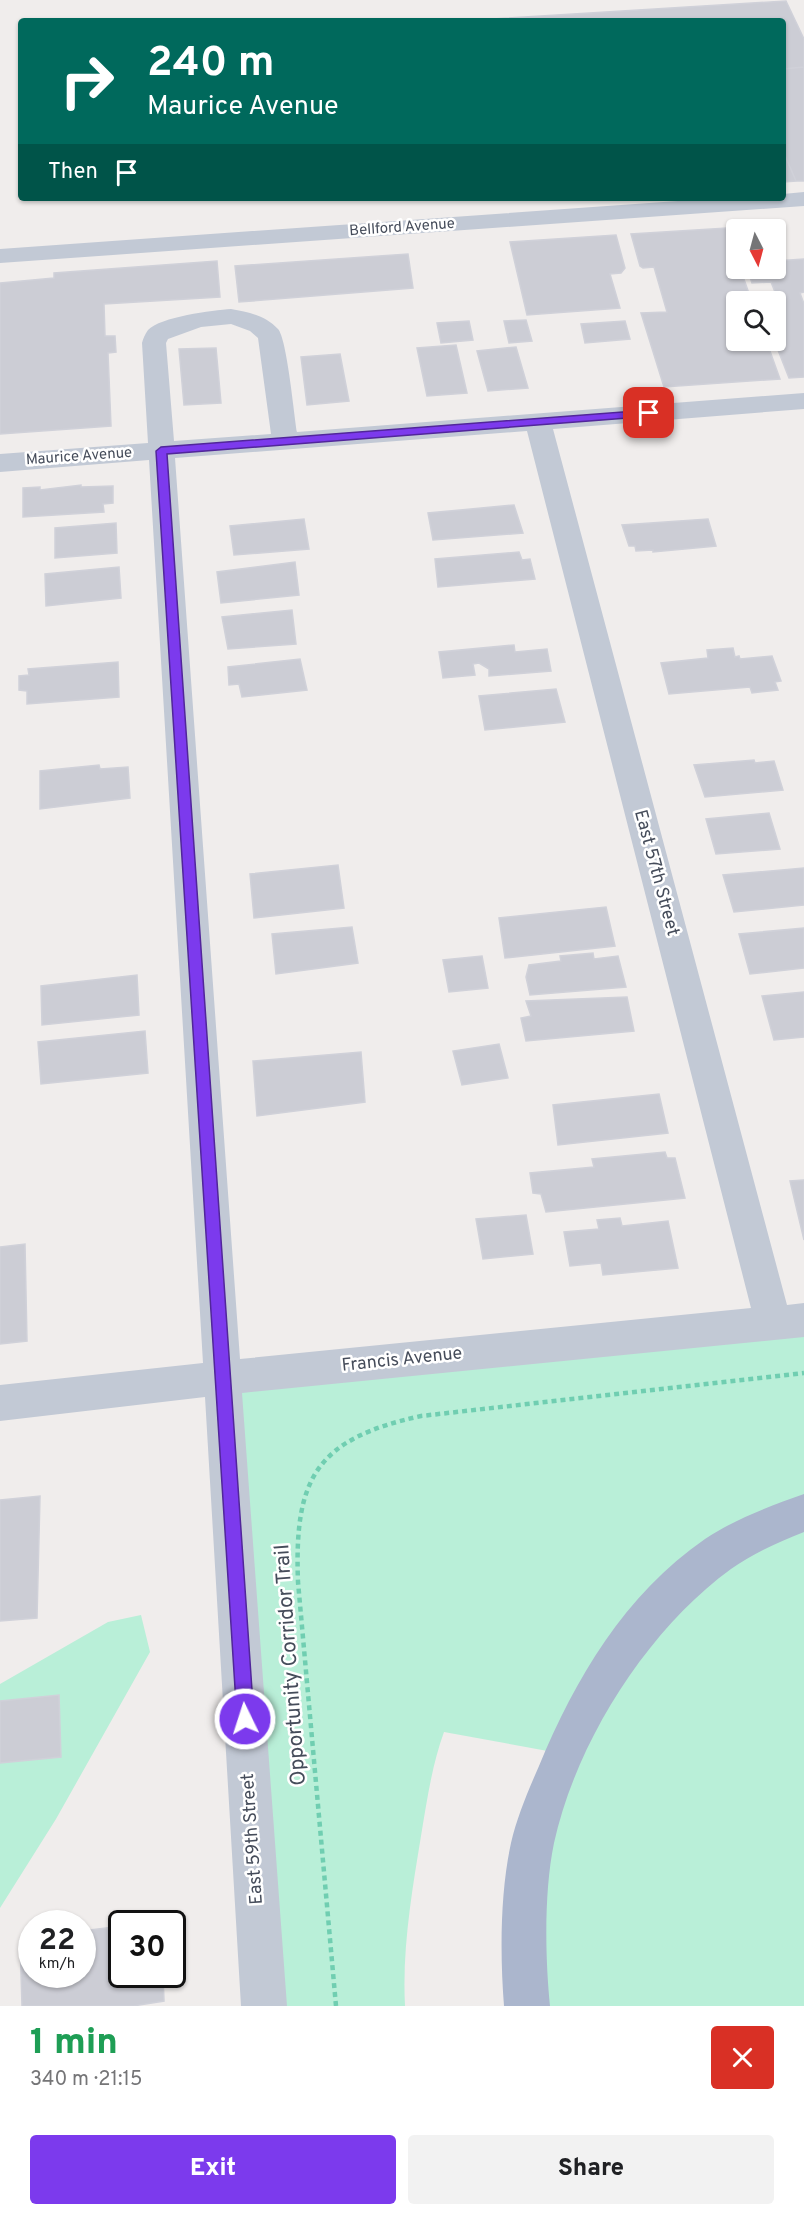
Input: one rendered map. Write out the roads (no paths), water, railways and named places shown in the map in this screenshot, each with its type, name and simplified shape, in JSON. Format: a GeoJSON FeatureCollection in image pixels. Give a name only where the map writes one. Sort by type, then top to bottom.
{"type":"FeatureCollection","features":[{"type":"Feature","properties":{"kind":"main road"},"geometry":{"type":"LineString","coordinates":[[527,2006],[524,1945],[531,1851],[564,1754],[607,1672],[653,1612],[717,1554],[750,1535],[804,1513]]}},
{"type":"Feature","properties":{"kind":"street","name":"Bellford Avenue"},"geometry":{"type":"LineString","coordinates":[[0,256],[804,200]]}},
{"type":"Feature","properties":{"kind":"street","name":"East 59th Street"},"geometry":{"type":"LineString","coordinates":[[264,2006],[154,344],[158,334],[182,324],[219,317],[240,318],[261,325],[270,335],[285,441]]}},
{"type":"Feature","properties":{"kind":"street","name":"Maurice Avenue"},"geometry":{"type":"LineString","coordinates":[[0,464],[804,401]]}},
{"type":"Feature","properties":{"kind":"street","name":"East 57th Street"},"geometry":{"type":"LineString","coordinates":[[538,422],[788,1322]]}},
{"type":"Feature","properties":{"kind":"street","name":"Francis Avenue"},"geometry":{"type":"LineString","coordinates":[[0,1403],[222,1378],[788,1322]]}}]}
